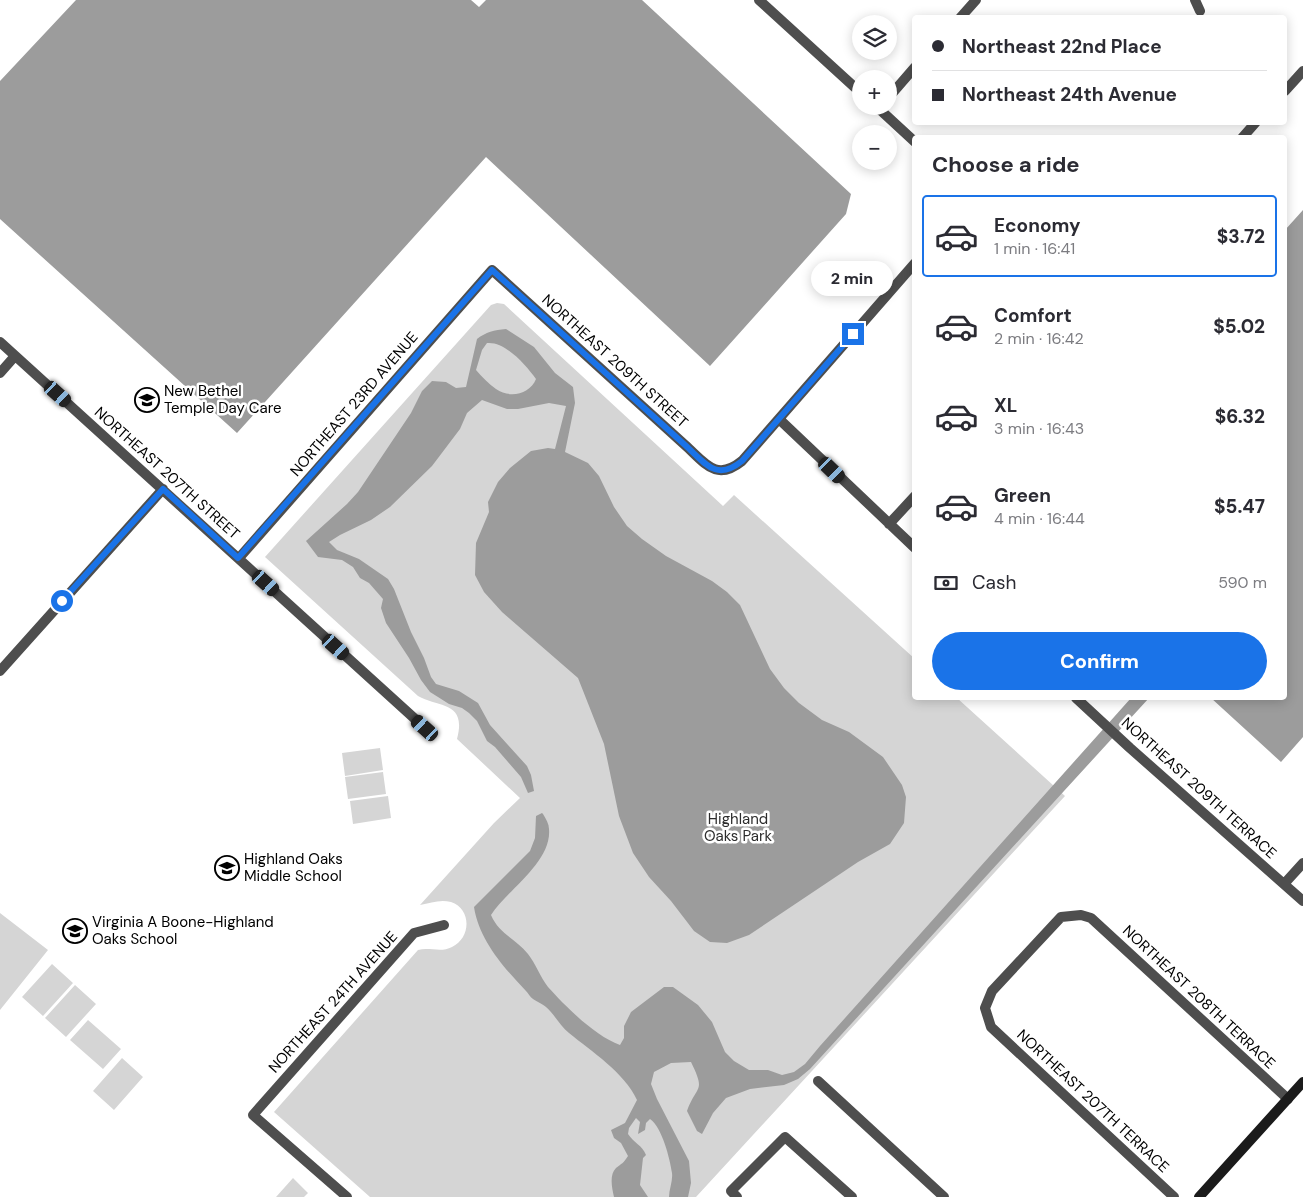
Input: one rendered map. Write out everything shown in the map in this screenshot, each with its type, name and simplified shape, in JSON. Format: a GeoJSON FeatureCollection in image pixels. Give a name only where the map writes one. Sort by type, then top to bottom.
{"type":"FeatureCollection","features":[{"type":"Feature","properties":{"kind":"street"},"geometry":{"type":"LineString","coordinates":[[759,0],[852,85]]}},
{"type":"Feature","properties":{"kind":"street"},"geometry":{"type":"LineString","coordinates":[[963,15],[976,0]]}},
{"type":"Feature","properties":{"kind":"street"},"geometry":{"type":"LineString","coordinates":[[1194,0],[1200,11]]}},
{"type":"Feature","properties":{"kind":"street"},"geometry":{"type":"LineString","coordinates":[[897,88],[912,70]]}},
{"type":"Feature","properties":{"kind":"street"},"geometry":{"type":"LineString","coordinates":[[1287,88],[1303,71]]}},
{"type":"Feature","properties":{"kind":"street"},"geometry":{"type":"LineString","coordinates":[[886,115],[912,139]]}},
{"type":"Feature","properties":{"kind":"street"},"geometry":{"type":"LineString","coordinates":[[1245,135],[1253,125]]}},
{"type":"Feature","properties":{"kind":"street"},"geometry":{"type":"LineString","coordinates":[[912,266],[779,419],[912,545]]}},
{"type":"Feature","properties":{"kind":"street","name":"NORTHEAST 209TH STREET"},"geometry":{"type":"LineString","coordinates":[[492,270],[685,445],[707,464],[719,471],[732,469],[742,461],[779,419]]}},
{"type":"Feature","properties":{"kind":"street","name":"NORTHEAST 23RD AVENUE"},"geometry":{"type":"LineString","coordinates":[[238,558],[492,270]]}},
{"type":"Feature","properties":{"kind":"street","name":"NORTHEAST 207TH STREET"},"geometry":{"type":"LineString","coordinates":[[0,342],[425,728]]}},
{"type":"Feature","properties":{"kind":"street"},"geometry":{"type":"LineString","coordinates":[[0,373],[15,356]]}},
{"type":"Feature","properties":{"kind":"street"},"geometry":{"type":"LineString","coordinates":[[0,671],[163,489]]}},
{"type":"Feature","properties":{"kind":"street"},"geometry":{"type":"LineString","coordinates":[[889,524],[912,499]]}},
{"type":"Feature","properties":{"kind":"street","name":"NORTHEAST 209TH TERRACE"},"geometry":{"type":"LineString","coordinates":[[1078,700],[1303,901]]}},
{"type":"Feature","properties":{"kind":"street"},"geometry":{"type":"LineString","coordinates":[[1284,884],[1303,863]]}},
{"type":"Feature","properties":{"kind":"street","name":"NORTHEAST 207TH TERRACE"},"geometry":{"type":"LineString","coordinates":[[1091,918],[1081,915],[1061,917],[992,991],[985,1008],[991,1027],[1174,1197]]}},
{"type":"Feature","properties":{"kind":"street","name":"NORTHEAST 208TH TERRACE"},"geometry":{"type":"LineString","coordinates":[[1091,918],[1288,1099]]}},
{"type":"Feature","properties":{"kind":"street","name":"NORTHEAST 24TH AVENUE"},"geometry":{"type":"LineString","coordinates":[[348,1197],[253,1114],[414,934],[444,925]]}},
{"type":"Feature","properties":{"kind":"street"},"geometry":{"type":"LineString","coordinates":[[818,1080],[944,1197]]}},
{"type":"Feature","properties":{"kind":"street"},"geometry":{"type":"LineString","coordinates":[[1199,1197],[1303,1082]]}},
{"type":"Feature","properties":{"kind":"street"},"geometry":{"type":"LineString","coordinates":[[734,1194],[785,1137],[852,1197]]}},
{"type":"Feature","properties":{"kind":"green space","name":"Highland Oaks Park"},"geometry":{"type":"Polygon","coordinates":[[[497,303],[504,304],[723,506],[734,495],[912,656],[912,700],[959,700],[1065,796],[696,1197],[370,1197],[274,1112],[418,950],[448,949],[458,943],[463,937],[466,931],[466,917],[458,906],[451,902],[443,901],[420,905],[494,823],[520,798],[457,739],[459,727],[455,712],[418,696],[265,557],[491,305],[497,303]]]}},
{"type":"Feature","properties":{"kind":"green space"},"geometry":{"type":"Polygon","coordinates":[[[380,748],[383,770],[345,776],[342,753],[380,748]]]}},
{"type":"Feature","properties":{"kind":"green space"},"geometry":{"type":"Polygon","coordinates":[[[383,772],[386,794],[348,799],[345,777],[383,772]]]}},
{"type":"Feature","properties":{"kind":"green space"},"geometry":{"type":"Polygon","coordinates":[[[388,796],[391,818],[353,824],[350,801],[388,796]]]}},
{"type":"Feature","properties":{"kind":"green space"},"geometry":{"type":"Polygon","coordinates":[[[0,913],[48,950],[0,1010],[0,913]]]}},
{"type":"Feature","properties":{"kind":"green space"},"geometry":{"type":"Polygon","coordinates":[[[52,964],[73,983],[43,1016],[22,997],[52,964]]]}},
{"type":"Feature","properties":{"kind":"green space"},"geometry":{"type":"Polygon","coordinates":[[[75,985],[96,1004],[66,1037],[45,1018],[75,985]]]}},
{"type":"Feature","properties":{"kind":"green space"},"geometry":{"type":"Polygon","coordinates":[[[88,1020],[121,1049],[103,1069],[70,1040],[88,1020]]]}},
{"type":"Feature","properties":{"kind":"green space"},"geometry":{"type":"Polygon","coordinates":[[[122,1058],[143,1077],[114,1110],[93,1091],[122,1058]]]}},
{"type":"Feature","properties":{"kind":"green space"},"geometry":{"type":"Polygon","coordinates":[[[293,1178],[308,1193],[304,1197],[276,1197],[293,1178]]]}},
{"type":"Feature","properties":{"kind":"shaded area"},"geometry":{"type":"Polygon","coordinates":[[[76,0],[471,0],[479,7],[486,0],[642,0],[851,194],[846,214],[710,366],[486,157],[237,433],[0,219],[0,81],[76,0]]]}},
{"type":"Feature","properties":{"kind":"shaded area"},"geometry":{"type":"Polygon","coordinates":[[[1303,210],[1303,737],[1281,762],[1213,700],[1287,700],[1287,228],[1303,210]]]}},
{"type":"Feature","properties":{"kind":"shaded area"},"geometry":{"type":"Polygon","coordinates":[[[506,329],[534,347],[555,373],[573,387],[575,403],[565,452],[588,463],[599,476],[614,507],[627,526],[666,556],[712,581],[727,592],[740,605],[770,669],[784,688],[799,703],[822,720],[849,732],[883,757],[902,785],[906,797],[904,823],[890,844],[858,862],[749,935],[727,943],[710,942],[694,931],[671,901],[649,877],[633,853],[619,816],[604,744],[578,678],[502,612],[484,592],[475,575],[476,543],[489,512],[488,502],[498,482],[510,468],[531,451],[548,448],[555,449],[566,406],[549,403],[518,409],[507,409],[482,400],[467,413],[460,429],[432,466],[390,507],[371,520],[329,542],[337,550],[359,559],[388,579],[431,677],[436,684],[459,691],[478,703],[490,725],[527,766],[534,791],[528,793],[521,777],[495,747],[487,741],[477,721],[469,713],[462,708],[449,704],[430,692],[386,623],[381,608],[383,599],[369,583],[360,578],[353,567],[342,560],[318,557],[306,541],[358,492],[411,413],[422,391],[432,381],[446,382],[456,388],[466,387],[477,339],[487,333],[506,329]],[[487,343],[482,350],[476,370],[501,392],[513,394],[529,388],[536,379],[532,373],[508,350],[494,343],[487,343]]]}},
{"type":"Feature","properties":{"kind":"shaded area"},"geometry":{"type":"Polygon","coordinates":[[[1129,700],[1147,700],[810,1069],[798,1079],[784,1085],[750,1089],[726,1098],[713,1113],[702,1134],[697,1131],[687,1111],[699,1084],[691,1062],[671,1063],[654,1072],[651,1084],[689,1161],[691,1183],[688,1197],[669,1197],[672,1173],[662,1136],[650,1119],[646,1123],[645,1130],[638,1134],[640,1122],[636,1118],[629,1128],[628,1134],[646,1155],[643,1158],[640,1185],[648,1197],[614,1197],[612,1174],[628,1156],[621,1143],[614,1138],[611,1130],[625,1123],[637,1100],[624,1080],[616,1072],[566,1030],[545,1006],[532,998],[509,973],[481,931],[474,907],[530,851],[535,838],[536,816],[542,813],[549,827],[548,841],[543,853],[527,875],[491,915],[498,927],[528,954],[545,983],[555,995],[591,1028],[610,1041],[620,1045],[624,1038],[624,1026],[631,1012],[664,987],[673,987],[698,1005],[712,1022],[725,1052],[734,1061],[749,1070],[768,1070],[782,1075],[794,1072],[805,1064],[1129,700]]]}},
{"type":"Feature","properties":{"kind":"place","name":"New Bethel Temple Day Care"},"geometry":{"type":"Point","coordinates":[147,400]}},
{"type":"Feature","properties":{"kind":"place","name":"Highland Oaks Middle School"},"geometry":{"type":"Point","coordinates":[227,868]}},
{"type":"Feature","properties":{"kind":"place","name":"Virginia A Boone-Highland Oaks School"},"geometry":{"type":"Point","coordinates":[75,931]}},
{"type":"Feature","properties":{"kind":"route"},"geometry":{"type":"LineString","coordinates":[[62,601],[163,489],[238,558],[492,270],[685,445],[707,464],[719,471],[732,469],[742,461],[853,334]]}}]}
